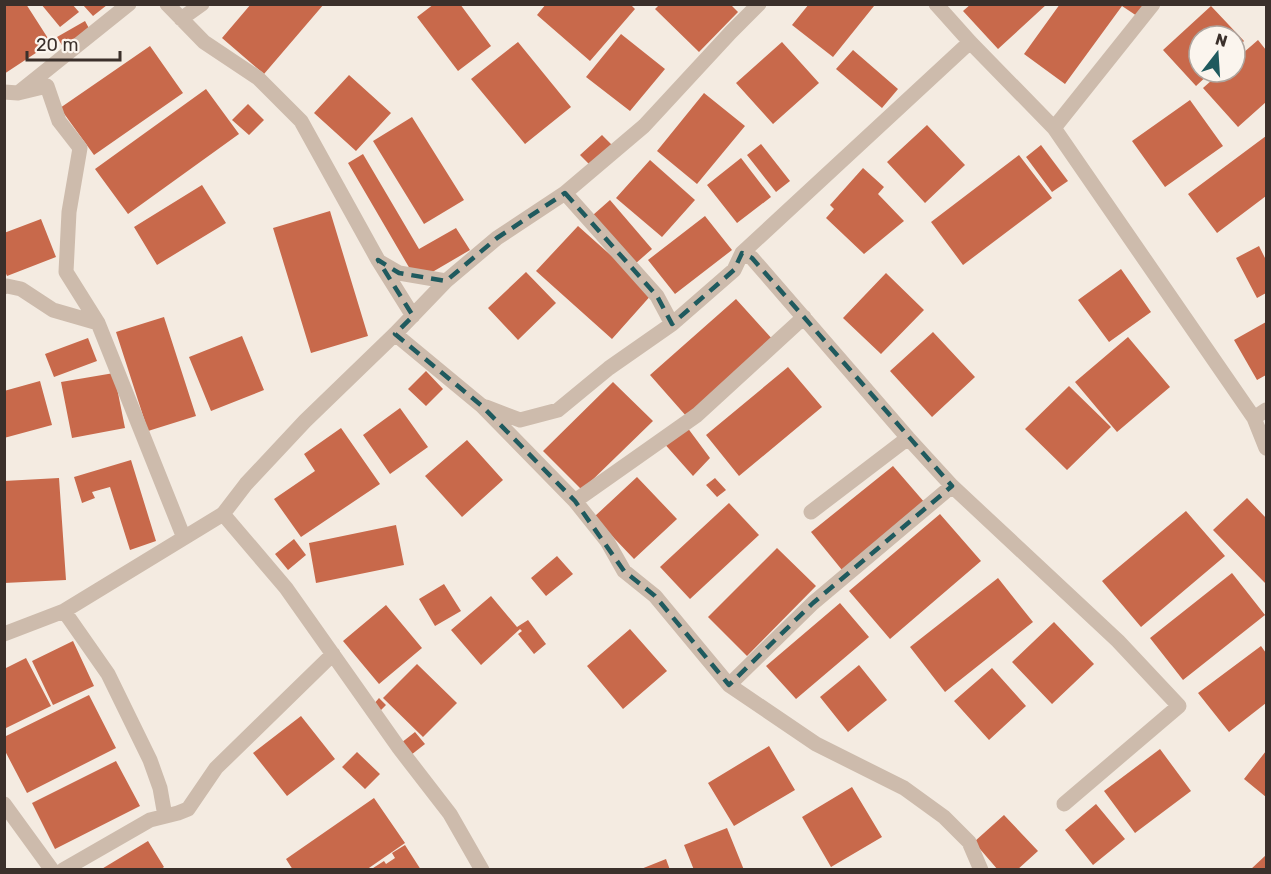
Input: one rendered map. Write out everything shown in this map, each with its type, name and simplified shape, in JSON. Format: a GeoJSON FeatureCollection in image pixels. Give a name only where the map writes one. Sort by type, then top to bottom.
{"type":"FeatureCollection","features":[{"type":"Feature","properties":{"kind":"street"},"geometry":{"type":"LineString","coordinates":[[11,93],[129,4]]}},
{"type":"Feature","properties":{"kind":"street"},"geometry":{"type":"LineString","coordinates":[[167,4],[204,42],[258,78],[301,121],[378,260],[413,316]]}},
{"type":"Feature","properties":{"kind":"street"},"geometry":{"type":"LineString","coordinates":[[182,19],[202,4]]}},
{"type":"Feature","properties":{"kind":"street"},"geometry":{"type":"LineString","coordinates":[[4,634],[64,610],[223,514],[246,484],[305,421],[446,281],[497,238],[565,193],[644,126],[759,4]]}},
{"type":"Feature","properties":{"kind":"street"},"geometry":{"type":"LineString","coordinates":[[936,4],[1054,128],[1260,414],[1266,448]]}},
{"type":"Feature","properties":{"kind":"street"},"geometry":{"type":"LineString","coordinates":[[1054,128],[1153,4]]}},
{"type":"Feature","properties":{"kind":"street"},"geometry":{"type":"LineString","coordinates":[[482,406],[520,420],[558,410],[609,368],[672,324],[734,270],[742,253],[970,42]]}},
{"type":"Feature","properties":{"kind":"street"},"geometry":{"type":"LineString","coordinates":[[11,93],[47,86],[59,121],[80,148],[69,212],[66,272],[98,323],[184,538]]}},
{"type":"Feature","properties":{"kind":"street"},"geometry":{"type":"LineString","coordinates":[[565,193],[657,296],[672,324]]}},
{"type":"Feature","properties":{"kind":"street"},"geometry":{"type":"LineString","coordinates":[[742,253],[752,258],[952,486],[1118,641],[1179,706],[1064,804]]}},
{"type":"Feature","properties":{"kind":"street"},"geometry":{"type":"LineString","coordinates":[[378,260],[399,273],[446,281]]}},
{"type":"Feature","properties":{"kind":"street"},"geometry":{"type":"LineString","coordinates":[[4,287],[21,289],[53,310],[98,323]]}},
{"type":"Feature","properties":{"kind":"street"},"geometry":{"type":"LineString","coordinates":[[575,501],[697,415],[804,317]]}},
{"type":"Feature","properties":{"kind":"street"},"geometry":{"type":"LineString","coordinates":[[395,334],[482,406],[575,501],[607,541],[624,571],[655,596],[729,685],[816,744],[904,788],[944,817],[969,842],[981,870]]}},
{"type":"Feature","properties":{"kind":"street"},"geometry":{"type":"LineString","coordinates":[[811,512],[908,438]]}},
{"type":"Feature","properties":{"kind":"street"},"geometry":{"type":"LineString","coordinates":[[729,685],[813,603],[952,486]]}},
{"type":"Feature","properties":{"kind":"street"},"geometry":{"type":"LineString","coordinates":[[223,514],[286,588],[399,748],[450,814],[483,870]]}},
{"type":"Feature","properties":{"kind":"street"},"geometry":{"type":"LineString","coordinates":[[64,610],[108,674],[150,760],[160,788],[165,816]]}},
{"type":"Feature","properties":{"kind":"street"},"geometry":{"type":"LineString","coordinates":[[63,870],[150,820],[188,809],[216,768],[333,654]]}},
{"type":"Feature","properties":{"kind":"street"},"geometry":{"type":"LineString","coordinates":[[4,804],[52,870]]}},
{"type":"Feature","properties":{"kind":"highlighted area"},"geometry":{"type":"Polygon","coordinates":[[[565,193],[657,296],[672,324],[734,270],[742,253],[752,258],[952,486],[813,603],[729,685],[655,596],[624,571],[575,501],[482,406],[395,334],[413,316],[378,260],[399,273],[446,281],[497,238],[565,193]]]}},
{"type":"Feature","properties":{"kind":"building"},"geometry":{"type":"Polygon","coordinates":[[[4,4],[26,4],[51,43],[4,74],[4,4]]]}},
{"type":"Feature","properties":{"kind":"building"},"geometry":{"type":"Polygon","coordinates":[[[41,4],[72,4],[79,12],[60,27],[41,4]]]}},
{"type":"Feature","properties":{"kind":"building"},"geometry":{"type":"Polygon","coordinates":[[[251,4],[324,4],[264,74],[222,38],[251,4]]]}},
{"type":"Feature","properties":{"kind":"building"},"geometry":{"type":"Polygon","coordinates":[[[434,4],[460,4],[491,46],[458,71],[417,17],[434,4]]]}},
{"type":"Feature","properties":{"kind":"building"},"geometry":{"type":"Polygon","coordinates":[[[546,4],[630,4],[635,9],[590,61],[537,15],[546,4]]]}},
{"type":"Feature","properties":{"kind":"building"},"geometry":{"type":"Polygon","coordinates":[[[660,4],[730,4],[738,12],[699,52],[655,9],[660,4]]]}},
{"type":"Feature","properties":{"kind":"building"},"geometry":{"type":"Polygon","coordinates":[[[809,4],[873,4],[874,6],[833,57],[792,25],[809,4]]]}},
{"type":"Feature","properties":{"kind":"building"},"geometry":{"type":"Polygon","coordinates":[[[971,4],[1047,4],[998,49],[963,11],[971,4]]]}},
{"type":"Feature","properties":{"kind":"building"},"geometry":{"type":"Polygon","coordinates":[[[1060,4],[1145,4],[1137,16],[1122,6],[1065,84],[1024,54],[1060,4]]]}},
{"type":"Feature","properties":{"kind":"building"},"geometry":{"type":"Polygon","coordinates":[[[83,5],[107,5],[93,16],[83,5]]]}},
{"type":"Feature","properties":{"kind":"building"},"geometry":{"type":"Polygon","coordinates":[[[1211,6],[1228,24],[1191,24],[1211,6]]]}},
{"type":"Feature","properties":{"kind":"building"},"geometry":{"type":"Polygon","coordinates":[[[85,21],[91,32],[63,47],[57,37],[85,21]]]}},
{"type":"Feature","properties":{"kind":"building"},"geometry":{"type":"Polygon","coordinates":[[[1187,28],[1187,76],[1163,50],[1187,28]]]}},
{"type":"Feature","properties":{"kind":"building"},"geometry":{"type":"Polygon","coordinates":[[[621,34],[665,69],[630,111],[586,77],[621,34]]]}},
{"type":"Feature","properties":{"kind":"building"},"geometry":{"type":"Polygon","coordinates":[[[1258,40],[1266,50],[1266,102],[1238,127],[1203,88],[1208,84],[1247,84],[1247,50],[1258,40]]]}},
{"type":"Feature","properties":{"kind":"building"},"geometry":{"type":"Polygon","coordinates":[[[518,42],[571,107],[525,144],[471,79],[518,42]]]}},
{"type":"Feature","properties":{"kind":"building"},"geometry":{"type":"Polygon","coordinates":[[[782,42],[819,83],[773,124],[736,83],[782,42]]]}},
{"type":"Feature","properties":{"kind":"building"},"geometry":{"type":"Polygon","coordinates":[[[150,46],[183,93],[94,155],[60,108],[150,46]]]}},
{"type":"Feature","properties":{"kind":"building"},"geometry":{"type":"Polygon","coordinates":[[[853,50],[898,89],[882,108],[836,69],[853,50]]]}},
{"type":"Feature","properties":{"kind":"building"},"geometry":{"type":"Polygon","coordinates":[[[349,75],[391,113],[356,151],[314,113],[349,75]]]}},
{"type":"Feature","properties":{"kind":"building"},"geometry":{"type":"Polygon","coordinates":[[[206,89],[239,134],[128,214],[95,169],[206,89]]]}},
{"type":"Feature","properties":{"kind":"building"},"geometry":{"type":"Polygon","coordinates":[[[704,93],[745,126],[697,184],[657,151],[704,93]]]}},
{"type":"Feature","properties":{"kind":"building"},"geometry":{"type":"Polygon","coordinates":[[[1190,100],[1223,146],[1165,187],[1132,141],[1190,100]]]}},
{"type":"Feature","properties":{"kind":"building"},"geometry":{"type":"Polygon","coordinates":[[[248,104],[264,120],[249,135],[232,120],[248,104]]]}},
{"type":"Feature","properties":{"kind":"building"},"geometry":{"type":"Polygon","coordinates":[[[412,117],[464,200],[424,224],[373,141],[412,117]]]}},
{"type":"Feature","properties":{"kind":"building"},"geometry":{"type":"Polygon","coordinates":[[[927,125],[965,165],[925,203],[887,162],[927,125]]]}},
{"type":"Feature","properties":{"kind":"building"},"geometry":{"type":"Polygon","coordinates":[[[602,135],[612,145],[590,165],[580,155],[602,135]]]}},
{"type":"Feature","properties":{"kind":"building"},"geometry":{"type":"Polygon","coordinates":[[[1266,136],[1266,196],[1217,233],[1188,194],[1266,136]]]}},
{"type":"Feature","properties":{"kind":"building"},"geometry":{"type":"Polygon","coordinates":[[[761,144],[790,181],[776,192],[747,155],[761,144]]]}},
{"type":"Feature","properties":{"kind":"building"},"geometry":{"type":"Polygon","coordinates":[[[1041,145],[1068,181],[1052,192],[1026,157],[1041,145]]]}},
{"type":"Feature","properties":{"kind":"building"},"geometry":{"type":"Polygon","coordinates":[[[363,154],[419,249],[456,228],[470,250],[417,281],[348,163],[363,154]]]}},
{"type":"Feature","properties":{"kind":"building"},"geometry":{"type":"Polygon","coordinates":[[[1019,155],[1052,198],[963,265],[931,222],[1019,155]]]}},
{"type":"Feature","properties":{"kind":"building"},"geometry":{"type":"Polygon","coordinates":[[[741,158],[771,197],[737,223],[707,185],[741,158]]]}},
{"type":"Feature","properties":{"kind":"building"},"geometry":{"type":"Polygon","coordinates":[[[650,160],[695,200],[662,237],[616,198],[650,160]]]}},
{"type":"Feature","properties":{"kind":"building"},"geometry":{"type":"Polygon","coordinates":[[[863,168],[884,187],[878,194],[904,221],[864,254],[826,218],[834,209],[830,205],[863,168]]]}},
{"type":"Feature","properties":{"kind":"building"},"geometry":{"type":"Polygon","coordinates":[[[202,185],[226,223],[157,265],[134,227],[202,185]]]}},
{"type":"Feature","properties":{"kind":"building"},"geometry":{"type":"Polygon","coordinates":[[[610,200],[652,249],[635,264],[593,215],[610,200]]]}},
{"type":"Feature","properties":{"kind":"building"},"geometry":{"type":"Polygon","coordinates":[[[330,211],[368,336],[311,353],[273,228],[330,211]]]}},
{"type":"Feature","properties":{"kind":"building"},"geometry":{"type":"Polygon","coordinates":[[[705,216],[732,250],[675,294],[648,260],[705,216]]]}},
{"type":"Feature","properties":{"kind":"building"},"geometry":{"type":"Polygon","coordinates":[[[41,219],[56,257],[7,276],[4,269],[4,233],[41,219]]]}},
{"type":"Feature","properties":{"kind":"building"},"geometry":{"type":"Polygon","coordinates":[[[578,226],[653,293],[612,339],[536,271],[578,226]]]}},
{"type":"Feature","properties":{"kind":"building"},"geometry":{"type":"Polygon","coordinates":[[[1259,246],[1266,260],[1266,293],[1257,298],[1236,258],[1259,246]]]}},
{"type":"Feature","properties":{"kind":"building"},"geometry":{"type":"Polygon","coordinates":[[[1121,269],[1151,312],[1109,342],[1078,300],[1121,269]]]}},
{"type":"Feature","properties":{"kind":"building"},"geometry":{"type":"Polygon","coordinates":[[[526,272],[556,303],[518,340],[488,308],[526,272]]]}},
{"type":"Feature","properties":{"kind":"building"},"geometry":{"type":"Polygon","coordinates":[[[886,273],[924,310],[881,354],[843,318],[886,273]]]}},
{"type":"Feature","properties":{"kind":"building"},"geometry":{"type":"Polygon","coordinates":[[[736,299],[774,341],[687,417],[650,375],[736,299]]]}},
{"type":"Feature","properties":{"kind":"building"},"geometry":{"type":"Polygon","coordinates":[[[164,317],[196,416],[148,431],[116,332],[164,317]]]}},
{"type":"Feature","properties":{"kind":"building"},"geometry":{"type":"Polygon","coordinates":[[[1266,322],[1266,375],[1257,380],[1234,340],[1266,322]]]}},
{"type":"Feature","properties":{"kind":"building"},"geometry":{"type":"Polygon","coordinates":[[[933,332],[975,377],[932,417],[890,371],[933,332]]]}},
{"type":"Feature","properties":{"kind":"building"},"geometry":{"type":"Polygon","coordinates":[[[242,336],[264,390],[211,411],[189,357],[242,336]]]}},
{"type":"Feature","properties":{"kind":"building"},"geometry":{"type":"Polygon","coordinates":[[[1128,337],[1170,387],[1117,432],[1075,382],[1128,337]]]}},
{"type":"Feature","properties":{"kind":"building"},"geometry":{"type":"Polygon","coordinates":[[[88,338],[97,361],[54,377],[45,354],[88,338]]]}},
{"type":"Feature","properties":{"kind":"building"},"geometry":{"type":"Polygon","coordinates":[[[788,367],[822,407],[739,476],[706,435],[788,367]]]}},
{"type":"Feature","properties":{"kind":"building"},"geometry":{"type":"Polygon","coordinates":[[[426,371],[443,389],[426,406],[408,389],[426,371]]]}},
{"type":"Feature","properties":{"kind":"building"},"geometry":{"type":"Polygon","coordinates":[[[114,373],[125,428],[72,438],[61,382],[114,373]]]}},
{"type":"Feature","properties":{"kind":"building"},"geometry":{"type":"Polygon","coordinates":[[[40,381],[52,425],[4,438],[4,391],[40,381]]]}},
{"type":"Feature","properties":{"kind":"building"},"geometry":{"type":"Polygon","coordinates":[[[613,382],[653,421],[582,490],[543,451],[613,382]]]}},
{"type":"Feature","properties":{"kind":"building"},"geometry":{"type":"Polygon","coordinates":[[[1069,386],[1111,427],[1067,470],[1025,429],[1069,386]]]}},
{"type":"Feature","properties":{"kind":"building"},"geometry":{"type":"Polygon","coordinates":[[[400,408],[428,447],[390,474],[363,435],[400,408]]]}},
{"type":"Feature","properties":{"kind":"building"},"geometry":{"type":"Polygon","coordinates":[[[687,427],[710,458],[693,476],[662,441],[687,427]]]}},
{"type":"Feature","properties":{"kind":"building"},"geometry":{"type":"Polygon","coordinates":[[[341,428],[380,484],[301,537],[274,499],[315,471],[304,454],[341,428]]]}},
{"type":"Feature","properties":{"kind":"building"},"geometry":{"type":"Polygon","coordinates":[[[467,440],[503,480],[462,517],[425,476],[467,440]]]}},
{"type":"Feature","properties":{"kind":"building"},"geometry":{"type":"Polygon","coordinates":[[[131,460],[156,541],[130,550],[110,487],[92,492],[95,498],[82,503],[74,477],[131,460]]]}},
{"type":"Feature","properties":{"kind":"building"},"geometry":{"type":"Polygon","coordinates":[[[893,466],[925,503],[842,570],[811,532],[893,466]]]}},
{"type":"Feature","properties":{"kind":"building"},"geometry":{"type":"Polygon","coordinates":[[[637,477],[677,519],[634,559],[594,517],[637,477]]]}},
{"type":"Feature","properties":{"kind":"building"},"geometry":{"type":"Polygon","coordinates":[[[59,478],[66,580],[4,583],[4,481],[59,478]]]}},
{"type":"Feature","properties":{"kind":"building"},"geometry":{"type":"Polygon","coordinates":[[[715,478],[726,490],[717,497],[706,485],[715,478]]]}},
{"type":"Feature","properties":{"kind":"building"},"geometry":{"type":"Polygon","coordinates":[[[1247,498],[1266,518],[1266,584],[1213,530],[1247,498]]]}},
{"type":"Feature","properties":{"kind":"building"},"geometry":{"type":"Polygon","coordinates":[[[729,503],[759,535],[690,599],[660,567],[729,503]]]}},
{"type":"Feature","properties":{"kind":"building"},"geometry":{"type":"Polygon","coordinates":[[[1186,511],[1225,556],[1141,627],[1102,581],[1186,511]]]}},
{"type":"Feature","properties":{"kind":"building"},"geometry":{"type":"Polygon","coordinates":[[[940,514],[981,561],[890,639],[849,591],[940,514]]]}},
{"type":"Feature","properties":{"kind":"building"},"geometry":{"type":"Polygon","coordinates":[[[396,525],[404,565],[316,583],[309,543],[396,525]]]}},
{"type":"Feature","properties":{"kind":"building"},"geometry":{"type":"Polygon","coordinates":[[[294,539],[306,555],[288,570],[275,554],[294,539]]]}},
{"type":"Feature","properties":{"kind":"building"},"geometry":{"type":"Polygon","coordinates":[[[777,548],[816,586],[747,656],[708,617],[777,548]]]}},
{"type":"Feature","properties":{"kind":"building"},"geometry":{"type":"Polygon","coordinates":[[[557,556],[573,574],[546,596],[531,578],[557,556]]]}},
{"type":"Feature","properties":{"kind":"building"},"geometry":{"type":"Polygon","coordinates":[[[1232,573],[1265,615],[1183,680],[1150,638],[1232,573]]]}},
{"type":"Feature","properties":{"kind":"building"},"geometry":{"type":"Polygon","coordinates":[[[998,578],[1033,622],[945,692],[910,647],[998,578]]]}},
{"type":"Feature","properties":{"kind":"building"},"geometry":{"type":"Polygon","coordinates":[[[444,584],[461,611],[435,626],[419,599],[444,584]]]}},
{"type":"Feature","properties":{"kind":"building"},"geometry":{"type":"Polygon","coordinates":[[[491,596],[517,627],[528,620],[546,644],[534,654],[518,634],[522,631],[520,629],[481,665],[451,630],[491,596]]]}},
{"type":"Feature","properties":{"kind":"building"},"geometry":{"type":"Polygon","coordinates":[[[840,603],[869,637],[796,699],[766,666],[840,603]]]}},
{"type":"Feature","properties":{"kind":"building"},"geometry":{"type":"Polygon","coordinates":[[[386,605],[422,648],[379,684],[343,641],[386,605]]]}},
{"type":"Feature","properties":{"kind":"building"},"geometry":{"type":"Polygon","coordinates":[[[1054,622],[1094,664],[1052,704],[1012,662],[1054,622]]]}},
{"type":"Feature","properties":{"kind":"building"},"geometry":{"type":"Polygon","coordinates":[[[630,629],[667,671],[623,709],[587,666],[630,629]]]}},
{"type":"Feature","properties":{"kind":"building"},"geometry":{"type":"Polygon","coordinates":[[[73,641],[94,686],[53,705],[32,661],[73,641]]]}},
{"type":"Feature","properties":{"kind":"building"},"geometry":{"type":"Polygon","coordinates":[[[1261,646],[1266,653],[1266,703],[1229,732],[1198,693],[1261,646]]]}},
{"type":"Feature","properties":{"kind":"building"},"geometry":{"type":"Polygon","coordinates":[[[26,658],[51,706],[4,729],[4,669],[26,658]]]}},
{"type":"Feature","properties":{"kind":"building"},"geometry":{"type":"Polygon","coordinates":[[[417,664],[457,703],[423,737],[383,698],[417,664]]]}},
{"type":"Feature","properties":{"kind":"building"},"geometry":{"type":"Polygon","coordinates":[[[859,665],[887,700],[848,732],[820,697],[859,665]]]}},
{"type":"Feature","properties":{"kind":"building"},"geometry":{"type":"Polygon","coordinates":[[[992,668],[1026,706],[989,740],[954,701],[992,668]]]}},
{"type":"Feature","properties":{"kind":"building"},"geometry":{"type":"Polygon","coordinates":[[[89,695],[116,748],[27,793],[4,749],[4,737],[89,695]]]}},
{"type":"Feature","properties":{"kind":"building"},"geometry":{"type":"Polygon","coordinates":[[[379,698],[386,705],[380,711],[373,705],[379,698]]]}},
{"type":"Feature","properties":{"kind":"building"},"geometry":{"type":"Polygon","coordinates":[[[301,716],[335,759],[287,796],[253,753],[301,716]]]}},
{"type":"Feature","properties":{"kind":"building"},"geometry":{"type":"Polygon","coordinates":[[[415,732],[425,744],[411,755],[401,743],[415,732]]]}},
{"type":"Feature","properties":{"kind":"building"},"geometry":{"type":"Polygon","coordinates":[[[769,746],[795,790],[734,826],[708,783],[769,746]]]}},
{"type":"Feature","properties":{"kind":"building"},"geometry":{"type":"Polygon","coordinates":[[[1160,749],[1191,791],[1135,833],[1104,791],[1160,749]]]}},
{"type":"Feature","properties":{"kind":"building"},"geometry":{"type":"Polygon","coordinates":[[[1266,751],[1266,797],[1244,779],[1266,751]]]}},
{"type":"Feature","properties":{"kind":"building"},"geometry":{"type":"Polygon","coordinates":[[[357,752],[380,774],[365,789],[342,767],[357,752]]]}},
{"type":"Feature","properties":{"kind":"building"},"geometry":{"type":"Polygon","coordinates":[[[116,761],[140,806],[55,849],[32,803],[116,761]]]}},
{"type":"Feature","properties":{"kind":"building"},"geometry":{"type":"Polygon","coordinates":[[[852,787],[882,837],[831,867],[802,817],[852,787]]]}},
{"type":"Feature","properties":{"kind":"building"},"geometry":{"type":"Polygon","coordinates":[[[374,798],[405,843],[366,870],[293,870],[286,859],[374,798]]]}},
{"type":"Feature","properties":{"kind":"building"},"geometry":{"type":"Polygon","coordinates":[[[1096,804],[1125,839],[1093,865],[1065,830],[1096,804]]]}},
{"type":"Feature","properties":{"kind":"building"},"geometry":{"type":"Polygon","coordinates":[[[1004,815],[1038,851],[1017,870],[998,870],[974,842],[1004,815]]]}},
{"type":"Feature","properties":{"kind":"building"},"geometry":{"type":"Polygon","coordinates":[[[727,828],[744,870],[694,870],[684,845],[727,828]]]}},
{"type":"Feature","properties":{"kind":"building"},"geometry":{"type":"Polygon","coordinates":[[[148,841],[164,867],[160,870],[100,870],[148,841]]]}},
{"type":"Feature","properties":{"kind":"building"},"geometry":{"type":"Polygon","coordinates":[[[405,845],[421,870],[370,870],[384,861],[386,864],[395,858],[392,853],[405,845]]]}},
{"type":"Feature","properties":{"kind":"building"},"geometry":{"type":"Polygon","coordinates":[[[1266,855],[1266,870],[1250,870],[1266,855]]]}},
{"type":"Feature","properties":{"kind":"building"},"geometry":{"type":"Polygon","coordinates":[[[666,859],[670,870],[641,870],[641,869],[666,859]]]}}]}
